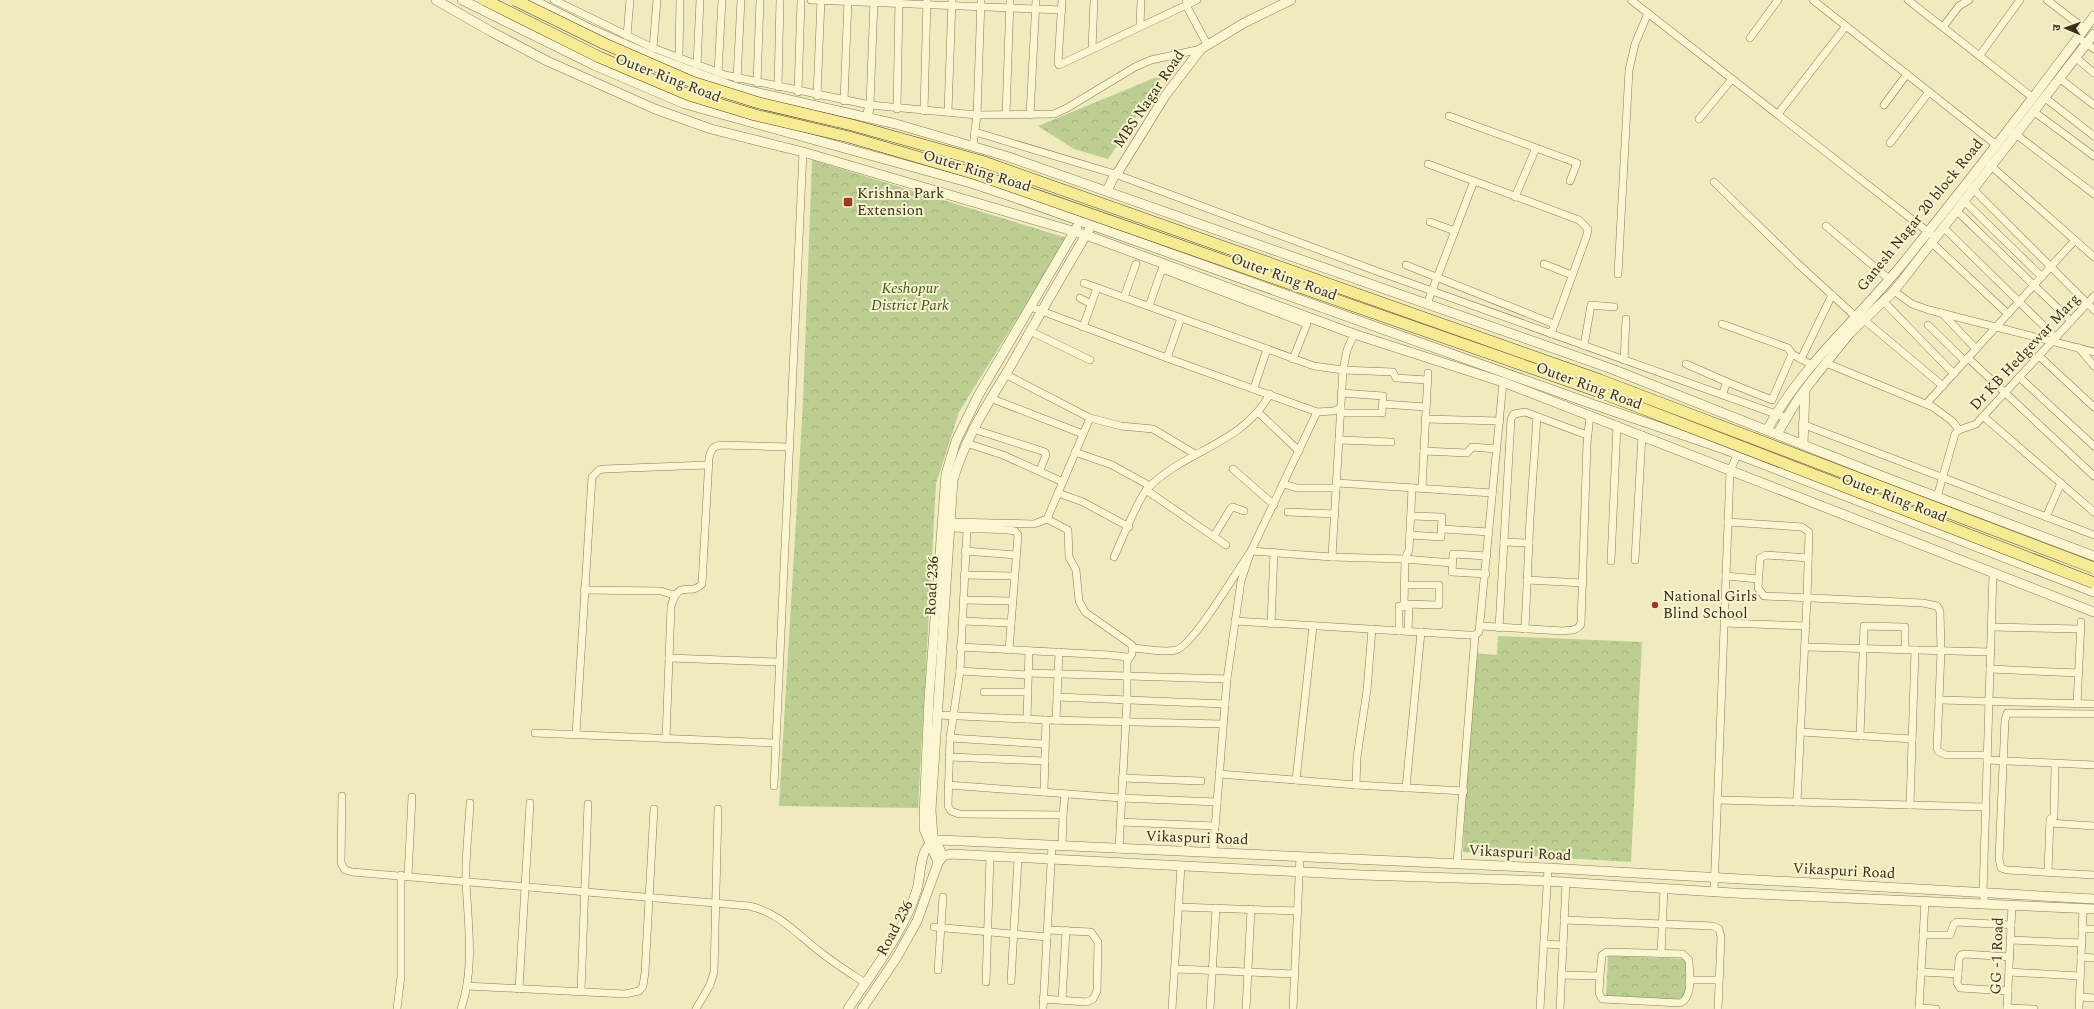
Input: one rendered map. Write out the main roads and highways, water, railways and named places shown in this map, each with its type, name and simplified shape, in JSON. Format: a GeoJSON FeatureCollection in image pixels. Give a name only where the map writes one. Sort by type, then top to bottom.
{"type":"FeatureCollection","features":[{"type":"Feature","properties":{"kind":"main road","name":"Outer Ring Road"},"geometry":{"type":"LineString","coordinates":[[485,0],[599,57],[689,95],[755,116],[849,137],[976,174],[1597,391],[2094,583]]}},
{"type":"Feature","properties":{"kind":"main road","name":"Outer Ring Road"},"geometry":{"type":"LineString","coordinates":[[515,0],[605,44],[692,82],[759,103],[852,124],[981,161],[1600,380],[2094,568]]}},
{"type":"Feature","properties":{"kind":"place","name":"Krishna Park Extension"},"geometry":{"type":"Point","coordinates":[848,202]}},
{"type":"Feature","properties":{"kind":"place","name":"National Girls Blind School"},"geometry":{"type":"Point","coordinates":[1655,605]}},
{"type":"Feature","properties":{"kind":"park label","name":"Keshopur District Park"},"geometry":{"type":"Point","coordinates":[910,296]}}]}
